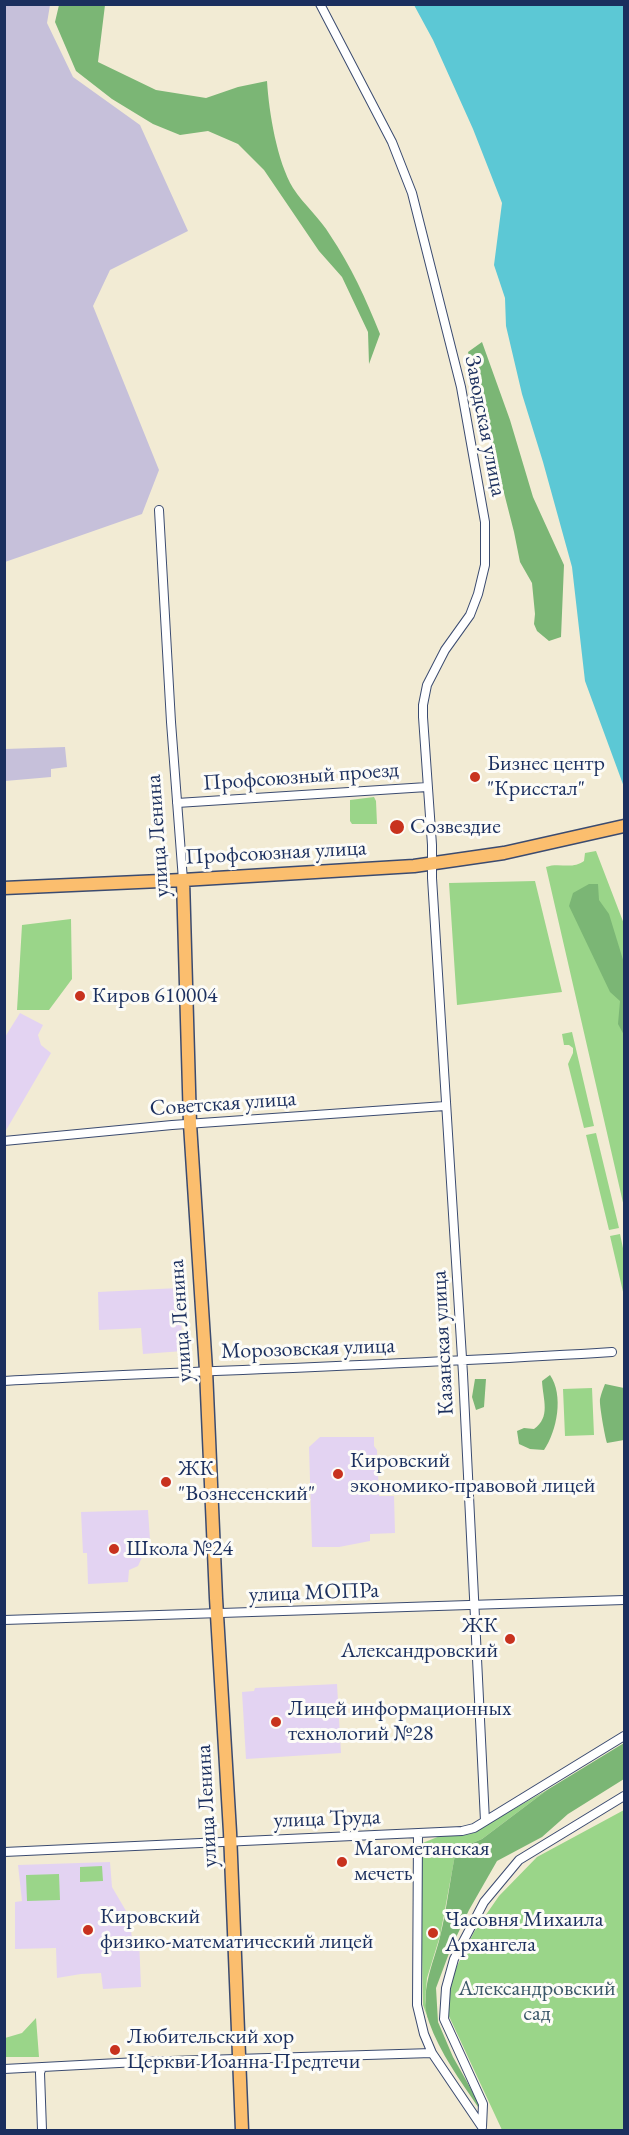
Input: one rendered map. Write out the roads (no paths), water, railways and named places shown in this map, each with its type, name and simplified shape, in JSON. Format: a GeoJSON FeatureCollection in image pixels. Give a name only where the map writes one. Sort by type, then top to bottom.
{"type":"FeatureCollection","features":[{"type":"Feature","properties":{"kind":"main road","name":"Профсоюзная улица"},"geometry":{"type":"LineString","coordinates":[[4,888],[183,880],[433,864],[466,860],[624,826]]}},
{"type":"Feature","properties":{"kind":"main road","name":"улица Ленина"},"geometry":{"type":"LineString","coordinates":[[183,880],[190,1124],[206,1370],[217,1614],[231,1842],[242,2130]]}},
{"type":"Feature","properties":{"kind":"street","name":"Заводская улица"},"geometry":{"type":"LineString","coordinates":[[320,4],[392,142],[412,193],[461,387],[485,522],[485,565],[478,594],[470,615],[432,673],[424,695],[423,717],[433,864]]}},
{"type":"Feature","properties":{"kind":"street","name":"улица Ленина"},"geometry":{"type":"LineString","coordinates":[[159,510],[183,880]]}},
{"type":"Feature","properties":{"kind":"street","name":"Профсоюзный проезд"},"geometry":{"type":"LineString","coordinates":[[177,803],[427,787]]}},
{"type":"Feature","properties":{"kind":"street","name":"Казанская улица"},"geometry":{"type":"LineString","coordinates":[[433,864],[445,1106],[462,1361],[485,1821]]}},
{"type":"Feature","properties":{"kind":"street","name":"Советская улица"},"geometry":{"type":"LineString","coordinates":[[4,1141],[190,1124],[445,1106]]}},
{"type":"Feature","properties":{"kind":"street","name":"Морозовская улица"},"geometry":{"type":"LineString","coordinates":[[4,1381],[206,1370],[462,1361],[612,1352]]}},
{"type":"Feature","properties":{"kind":"street","name":"улица МОПРа"},"geometry":{"type":"LineString","coordinates":[[4,1620],[624,1600]]}},
{"type":"Feature","properties":{"kind":"street","name":"улица Труда"},"geometry":{"type":"LineString","coordinates":[[4,1852],[462,1831],[474,1828],[624,1736]]}},
{"type":"Feature","properties":{"kind":"street"},"geometry":{"type":"LineString","coordinates":[[483,2129],[483,2104],[444,2019],[446,1988],[454,1959],[484,1902],[519,1860],[624,1796]]}},
{"type":"Feature","properties":{"kind":"street"},"geometry":{"type":"LineString","coordinates":[[418,1834],[417,2005],[424,2034],[432,2053],[483,2129]]}},
{"type":"Feature","properties":{"kind":"street"},"geometry":{"type":"LineString","coordinates":[[4,2069],[432,2053]]}},
{"type":"Feature","properties":{"kind":"street"},"geometry":{"type":"LineString","coordinates":[[42,2067],[40,2073],[42,2130]]}},
{"type":"Feature","properties":{"kind":"water"},"geometry":{"type":"Polygon","coordinates":[[[414,5],[624,5],[624,787],[585,681],[572,567],[522,394],[506,326],[505,298],[494,265],[502,203],[473,129],[433,40],[414,5]]]}},
{"type":"Feature","properties":{"kind":"place","name":"Бизнес центр \"Крисстал\""},"geometry":{"type":"Point","coordinates":[475,777]}},
{"type":"Feature","properties":{"kind":"place","name":"Созвездие"},"geometry":{"type":"Point","coordinates":[397,827]}},
{"type":"Feature","properties":{"kind":"place","name":"Киров 610004"},"geometry":{"type":"Point","coordinates":[80,996]}},
{"type":"Feature","properties":{"kind":"place","name":"Кировский экономико-правовой лицей"},"geometry":{"type":"Point","coordinates":[338,1474]}},
{"type":"Feature","properties":{"kind":"place","name":"ЖК \"Вознесенский\""},"geometry":{"type":"Point","coordinates":[166,1482]}},
{"type":"Feature","properties":{"kind":"place","name":"Школа №24"},"geometry":{"type":"Point","coordinates":[114,1549]}},
{"type":"Feature","properties":{"kind":"place","name":"ЖК Александровский"},"geometry":{"type":"Point","coordinates":[510,1639]}},
{"type":"Feature","properties":{"kind":"place","name":"Лицей информационных технологий №28"},"geometry":{"type":"Point","coordinates":[276,1722]}},
{"type":"Feature","properties":{"kind":"place","name":"Магометанская мечеть"},"geometry":{"type":"Point","coordinates":[342,1862]}},
{"type":"Feature","properties":{"kind":"place","name":"Кировский физико-математический лицей"},"geometry":{"type":"Point","coordinates":[88,1930]}},
{"type":"Feature","properties":{"kind":"place","name":"Часовня Михаила Архангела"},"geometry":{"type":"Point","coordinates":[433,1933]}},
{"type":"Feature","properties":{"kind":"place","name":"Любительский хор Церкви Иоанна Предтечи"},"geometry":{"type":"Point","coordinates":[115,2050]}},
{"type":"Feature","properties":{"kind":"park label","name":"Александровский сад"},"geometry":{"type":"Point","coordinates":[537,2002]}}]}
